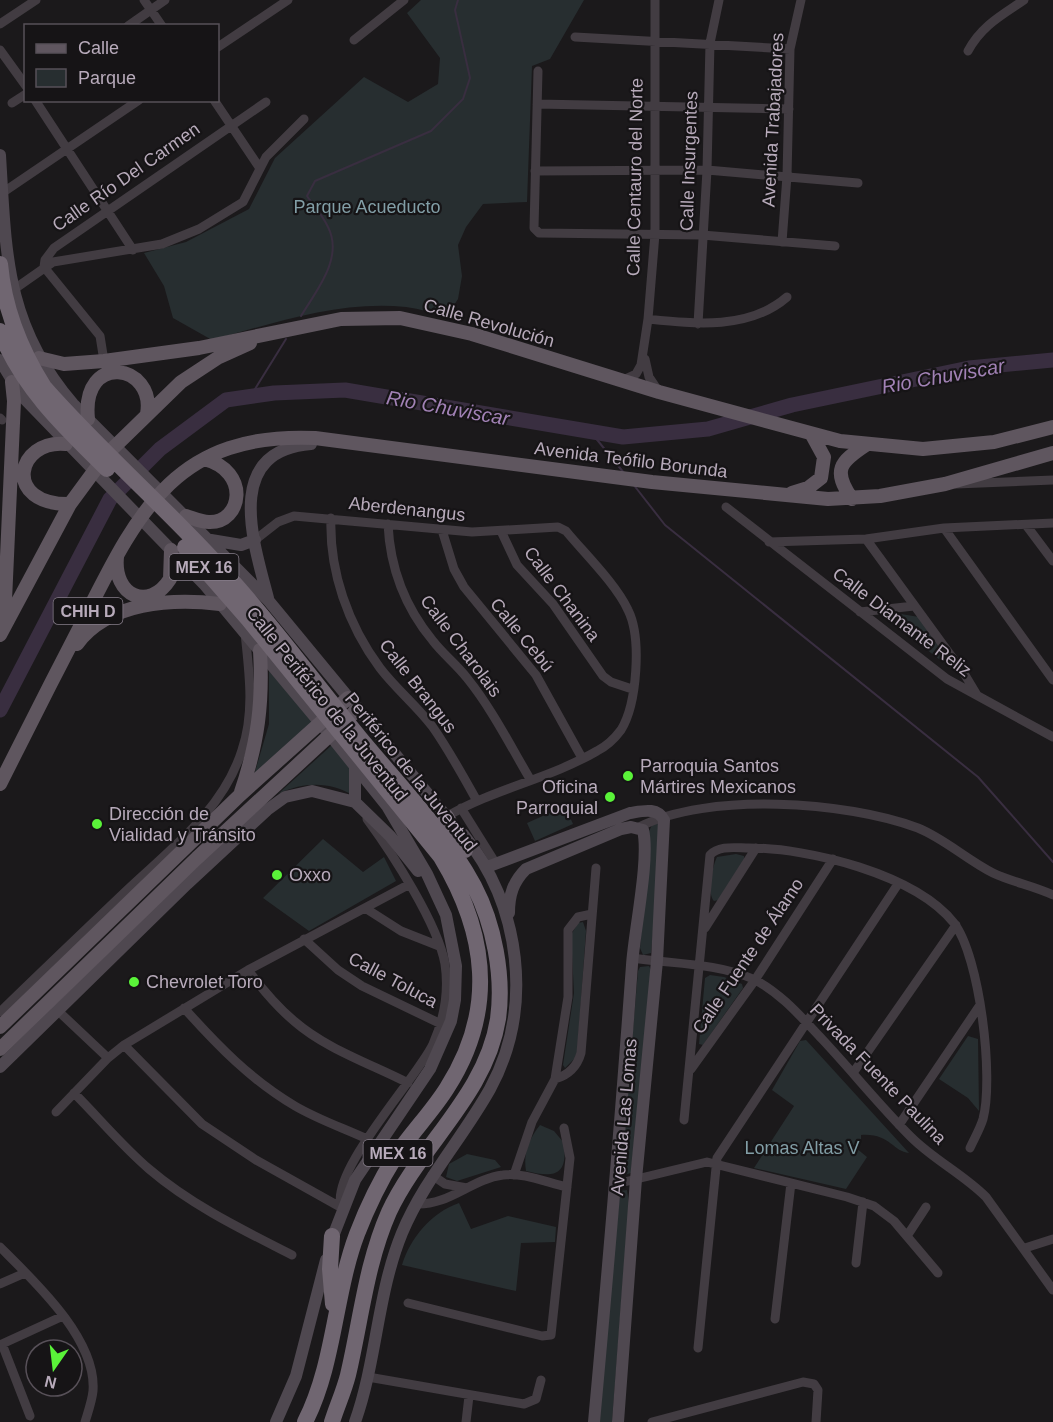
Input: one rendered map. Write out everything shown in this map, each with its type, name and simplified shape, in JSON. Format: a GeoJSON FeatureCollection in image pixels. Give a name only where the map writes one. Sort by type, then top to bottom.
{"type":"FeatureCollection","features":[{"type":"Feature","properties":{"kind":"highway","name":"MEX 16"},"geometry":{"type":"LineString","coordinates":[[0,264],[7,306],[28,362],[86,446]]}},
{"type":"Feature","properties":{"kind":"highway","name":"MEX 16"},"geometry":{"type":"LineString","coordinates":[[0,330],[23,378],[153,522]]}},
{"type":"Feature","properties":{"kind":"highway"},"geometry":{"type":"LineString","coordinates":[[42,419],[86,446]]}},
{"type":"Feature","properties":{"kind":"highway","name":"Periférico de la Juventud"},"geometry":{"type":"LineString","coordinates":[[86,446],[241,590],[440,835],[468,890],[480,970],[478,1008],[462,1061],[447,1088],[396,1156],[368,1207],[346,1267],[323,1378],[305,1422]]}},
{"type":"Feature","properties":{"kind":"highway","name":"Calle Periférico de la Juventud"},"geometry":{"type":"LineString","coordinates":[[153,522],[247,626]]}},
{"type":"Feature","properties":{"kind":"highway","name":"Periférico de la Juventud"},"geometry":{"type":"LineString","coordinates":[[247,626],[468,890],[486,917],[497,960],[498,1019],[490,1047],[467,1096],[419,1160],[389,1212],[368,1275],[347,1377],[332,1422]]}},
{"type":"Feature","properties":{"kind":"highway"},"geometry":{"type":"LineString","coordinates":[[387,807],[414,836],[444,880],[480,970]]}},
{"type":"Feature","properties":{"kind":"highway"},"geometry":{"type":"LineString","coordinates":[[446,817],[452,833],[487,891],[501,941],[497,960]]}},
{"type":"Feature","properties":{"kind":"highway"},"geometry":{"type":"LineString","coordinates":[[332,1236],[330,1269],[335,1320]]}},
{"type":"Feature","properties":{"kind":"main road"},"geometry":{"type":"LineString","coordinates":[[0,155],[12,290],[24,327],[39,358],[57,385],[88,419]]}},
{"type":"Feature","properties":{"kind":"main road","name":"Calle Revolución"},"geometry":{"type":"LineString","coordinates":[[39,358],[63,364],[104,361],[199,348],[341,319],[400,318],[472,334],[659,392],[812,435]]}},
{"type":"Feature","properties":{"kind":"main road"},"geometry":{"type":"LineString","coordinates":[[2,631],[70,504],[106,455],[181,382],[202,368],[271,333]]}},
{"type":"Feature","properties":{"kind":"main road"},"geometry":{"type":"LineString","coordinates":[[0,360],[12,382],[42,419]]}},
{"type":"Feature","properties":{"kind":"main road"},"geometry":{"type":"LineString","coordinates":[[88,419],[88,398],[91,387],[98,378],[111,373],[124,373],[140,383],[148,398],[147,414]]}},
{"type":"Feature","properties":{"kind":"main road"},"geometry":{"type":"LineString","coordinates":[[2,631],[14,400],[12,382]]}},
{"type":"Feature","properties":{"kind":"main road","name":"Calle Periférico de la Juventud"},"geometry":{"type":"LineString","coordinates":[[88,419],[86,446],[172,502],[211,540],[268,600],[446,817],[492,866],[509,924],[516,965],[516,993],[508,1047],[490,1089],[432,1175],[402,1233],[382,1295],[368,1377],[355,1422]]}},
{"type":"Feature","properties":{"kind":"main road"},"geometry":{"type":"LineString","coordinates":[[812,435],[867,445],[923,449],[959,447],[1053,427]]}},
{"type":"Feature","properties":{"kind":"main road"},"geometry":{"type":"LineString","coordinates":[[781,495],[808,488],[821,478],[824,457],[812,435]]}},
{"type":"Feature","properties":{"kind":"main road","name":"Avenida Teófilo Borunda"},"geometry":{"type":"LineString","coordinates":[[204,459],[247,441],[272,438],[315,438],[652,482],[781,495],[852,499],[945,484],[1053,453]]}},
{"type":"Feature","properties":{"kind":"main road"},"geometry":{"type":"LineString","coordinates":[[70,504],[41,501],[29,491],[24,481],[24,468],[36,451],[54,443],[86,446]]}},
{"type":"Feature","properties":{"kind":"main road"},"geometry":{"type":"LineString","coordinates":[[268,600],[250,507],[252,490],[263,464],[275,452],[288,447],[311,444],[368,446]]}},
{"type":"Feature","properties":{"kind":"main road"},"geometry":{"type":"LineString","coordinates":[[852,499],[842,480],[841,467],[846,459],[867,445]]}},
{"type":"Feature","properties":{"kind":"main road"},"geometry":{"type":"LineString","coordinates":[[186,516],[210,522],[218,521],[225,517],[235,503],[236,482],[231,472],[220,464],[204,459]]}},
{"type":"Feature","properties":{"kind":"main road","name":"CHIH D"},"geometry":{"type":"LineString","coordinates":[[0,784],[117,554],[146,508],[171,484],[204,459]]}},
{"type":"Feature","properties":{"kind":"main road","name":"Calle Periférico de la Juventud"},"geometry":{"type":"LineString","coordinates":[[153,522],[171,550],[220,604],[247,626],[260,650],[387,807],[438,896],[450,928],[456,966],[455,1000],[451,1021],[430,1070],[368,1158],[342,1208],[332,1236],[296,1376],[276,1422]]}},
{"type":"Feature","properties":{"kind":"main road"},"geometry":{"type":"LineString","coordinates":[[211,540],[241,545],[255,540]]}},
{"type":"Feature","properties":{"kind":"main road"},"geometry":{"type":"LineString","coordinates":[[117,554],[117,577],[124,589],[136,596],[148,596],[158,592],[170,579],[171,550]]}},
{"type":"Feature","properties":{"kind":"main road"},"geometry":{"type":"LineString","coordinates":[[52,681],[78,642],[102,620],[128,610],[184,601],[220,604]]}},
{"type":"Feature","properties":{"kind":"main road"},"geometry":{"type":"LineString","coordinates":[[240,795],[257,742],[260,719],[260,650]]}},
{"type":"Feature","properties":{"kind":"main road"},"geometry":{"type":"LineString","coordinates":[[0,1049],[53,1006],[134,928],[325,729],[348,698]]}},
{"type":"Feature","properties":{"kind":"main road"},"geometry":{"type":"LineString","coordinates":[[0,1027],[240,795],[325,729],[358,709]]}},
{"type":"Feature","properties":{"kind":"main road"},"geometry":{"type":"LineString","coordinates":[[355,768],[355,802]]}},
{"type":"Feature","properties":{"kind":"main road"},"geometry":{"type":"LineString","coordinates":[[134,928],[267,810],[285,797],[312,791],[355,802],[390,836],[438,896]]}},
{"type":"Feature","properties":{"kind":"main road"},"geometry":{"type":"LineString","coordinates":[[492,866],[630,813],[651,811],[662,815]]}},
{"type":"Feature","properties":{"kind":"main road","name":"Avenida Las Lomas"},"geometry":{"type":"LineString","coordinates":[[618,1422],[636,1179],[657,961],[665,836],[662,815]]}},
{"type":"Feature","properties":{"kind":"main road"},"geometry":{"type":"LineString","coordinates":[[509,924],[512,888],[517,877],[526,869],[621,830],[639,827]]}},
{"type":"Feature","properties":{"kind":"main road","name":"Avenida Las Lomas"},"geometry":{"type":"LineString","coordinates":[[594,1422],[644,836],[639,827]]}},
{"type":"Feature","properties":{"kind":"main road"},"geometry":{"type":"LineString","coordinates":[[0,1067],[53,1006]]}},
{"type":"Feature","properties":{"kind":"street"},"geometry":{"type":"LineString","coordinates":[[0,24],[36,0]]}},
{"type":"Feature","properties":{"kind":"street"},"geometry":{"type":"LineString","coordinates":[[144,0],[161,24]]}},
{"type":"Feature","properties":{"kind":"street"},"geometry":{"type":"LineString","coordinates":[[131,24],[165,0]]}},
{"type":"Feature","properties":{"kind":"street"},"geometry":{"type":"LineString","coordinates":[[219,46],[288,0]]}},
{"type":"Feature","properties":{"kind":"street"},"geometry":{"type":"LineString","coordinates":[[354,40],[404,0]]}},
{"type":"Feature","properties":{"kind":"street","name":"Calle Centauro del Norte"},"geometry":{"type":"LineString","coordinates":[[622,381],[638,371],[644,354],[648,319],[654,234],[655,0]]}},
{"type":"Feature","properties":{"kind":"street","name":"Calle Insurgentes"},"geometry":{"type":"LineString","coordinates":[[698,324],[707,170],[710,43],[719,0]]}},
{"type":"Feature","properties":{"kind":"street","name":"Avenida Trabajadores"},"geometry":{"type":"LineString","coordinates":[[782,242],[788,176],[790,49],[801,0]]}},
{"type":"Feature","properties":{"kind":"street"},"geometry":{"type":"LineString","coordinates":[[968,51],[974,39],[989,23],[1012,3],[1024,0]]}},
{"type":"Feature","properties":{"kind":"street"},"geometry":{"type":"LineString","coordinates":[[575,37],[790,49]]}},
{"type":"Feature","properties":{"kind":"street"},"geometry":{"type":"LineString","coordinates":[[0,50],[24,83]]}},
{"type":"Feature","properties":{"kind":"street"},"geometry":{"type":"LineString","coordinates":[[538,71],[534,228],[536,231],[549,235],[702,235],[835,246]]}},
{"type":"Feature","properties":{"kind":"street"},"geometry":{"type":"LineString","coordinates":[[12,103],[24,95]]}},
{"type":"Feature","properties":{"kind":"street"},"geometry":{"type":"LineString","coordinates":[[36,102],[66,151],[133,250]]}},
{"type":"Feature","properties":{"kind":"street"},"geometry":{"type":"LineString","coordinates":[[3,193],[136,102]]}},
{"type":"Feature","properties":{"kind":"street"},"geometry":{"type":"LineString","coordinates":[[215,102],[260,167]]}},
{"type":"Feature","properties":{"kind":"street","name":"Calle Río Del Carmen"},"geometry":{"type":"LineString","coordinates":[[44,267],[45,260],[54,248],[266,102]]}},
{"type":"Feature","properties":{"kind":"street"},"geometry":{"type":"LineString","coordinates":[[537,104],[789,108]]}},
{"type":"Feature","properties":{"kind":"street"},"geometry":{"type":"LineString","coordinates":[[12,290],[44,267],[59,260],[133,250],[179,238],[234,210],[249,192],[260,167],[274,147],[304,119]]}},
{"type":"Feature","properties":{"kind":"street"},"geometry":{"type":"LineString","coordinates":[[535,171],[707,170],[858,183]]}},
{"type":"Feature","properties":{"kind":"street"},"geometry":{"type":"LineString","coordinates":[[44,267],[99,336],[104,361]]}},
{"type":"Feature","properties":{"kind":"street"},"geometry":{"type":"LineString","coordinates":[[648,319],[698,324],[750,317],[779,304],[787,297]]}},
{"type":"Feature","properties":{"kind":"street","name":"Calle Centauro del Norte"},"geometry":{"type":"LineString","coordinates":[[644,354],[649,377],[659,392]]}},
{"type":"Feature","properties":{"kind":"street"},"geometry":{"type":"LineString","coordinates":[[945,484],[1053,480]]}},
{"type":"Feature","properties":{"kind":"street","name":"Calle Diamante Reliz"},"geometry":{"type":"LineString","coordinates":[[726,507],[947,680],[1053,737]]}},
{"type":"Feature","properties":{"kind":"street","name":"Aberdenangus"},"geometry":{"type":"LineString","coordinates":[[255,540],[285,518],[331,518],[442,530],[502,533],[555,527],[564,529],[612,588],[630,615],[637,642],[632,689]]}},
{"type":"Feature","properties":{"kind":"street","name":"Calle Brangus"},"geometry":{"type":"LineString","coordinates":[[331,518],[330,551],[342,595],[355,627],[381,669],[432,726],[477,801]]}},
{"type":"Feature","properties":{"kind":"street","name":"Calle Diamante Reliz"},"geometry":{"type":"LineString","coordinates":[[769,542],[866,539],[944,528],[1053,523]]}},
{"type":"Feature","properties":{"kind":"street","name":"Calle Charolais"},"geometry":{"type":"LineString","coordinates":[[388,524],[389,547],[403,596],[433,642],[466,677],[490,710],[530,779]]}},
{"type":"Feature","properties":{"kind":"street"},"geometry":{"type":"LineString","coordinates":[[1026,525],[1053,561]]}},
{"type":"Feature","properties":{"kind":"street"},"geometry":{"type":"LineString","coordinates":[[944,528],[1053,680]]}},
{"type":"Feature","properties":{"kind":"street","name":"Calle Cebú"},"geometry":{"type":"LineString","coordinates":[[442,530],[454,569],[464,587],[536,675],[582,758]]}},
{"type":"Feature","properties":{"kind":"street","name":"Calle Chanina"},"geometry":{"type":"LineString","coordinates":[[502,533],[517,565],[554,604],[603,676],[611,682],[632,689]]}},
{"type":"Feature","properties":{"kind":"street"},"geometry":{"type":"LineString","coordinates":[[866,539],[966,675],[977,695]]}},
{"type":"Feature","properties":{"kind":"street"},"geometry":{"type":"LineString","coordinates":[[860,612],[914,606]]}},
{"type":"Feature","properties":{"kind":"street"},"geometry":{"type":"LineString","coordinates":[[0,1012],[186,834],[226,786],[243,750],[249,718],[247,626]]}},
{"type":"Feature","properties":{"kind":"street"},"geometry":{"type":"LineString","coordinates":[[446,817],[477,801],[597,751],[617,735],[625,720],[632,689]]}},
{"type":"Feature","properties":{"kind":"street"},"geometry":{"type":"LineString","coordinates":[[342,1208],[339,1199],[341,1188],[367,1139],[432,1047],[441,1023],[447,987],[444,961],[439,946],[408,885],[355,802]]}},
{"type":"Feature","properties":{"kind":"street"},"geometry":{"type":"LineString","coordinates":[[639,827],[662,815],[714,807],[768,804],[867,815],[917,828],[991,872],[1053,895]]}},
{"type":"Feature","properties":{"kind":"street"},"geometry":{"type":"LineString","coordinates":[[462,808],[492,866]]}},
{"type":"Feature","properties":{"kind":"street"},"geometry":{"type":"LineString","coordinates":[[684,1120],[701,967],[710,855],[724,848],[756,848],[833,860],[898,884],[930,900],[956,926],[964,943],[985,1034],[986,1097],[983,1120],[970,1148]]}},
{"type":"Feature","properties":{"kind":"street"},"geometry":{"type":"LineString","coordinates":[[704,930],[756,848]]}},
{"type":"Feature","properties":{"kind":"street","name":"Calle Fuente de Álamo"},"geometry":{"type":"LineString","coordinates":[[690,1070],[755,980],[833,860]]}},
{"type":"Feature","properties":{"kind":"street"},"geometry":{"type":"LineString","coordinates":[[555,1079],[566,1076],[572,1071],[581,1053],[596,868]]}},
{"type":"Feature","properties":{"kind":"street"},"geometry":{"type":"LineString","coordinates":[[698,1348],[716,1163],[732,1135],[898,884]]}},
{"type":"Feature","properties":{"kind":"street"},"geometry":{"type":"LineString","coordinates":[[56,1112],[108,1058],[124,1045],[248,970],[408,885]]}},
{"type":"Feature","properties":{"kind":"street"},"geometry":{"type":"LineString","coordinates":[[365,908],[401,931],[439,946]]}},
{"type":"Feature","properties":{"kind":"street"},"geometry":{"type":"LineString","coordinates":[[514,1175],[532,1122],[555,1079],[568,997],[568,930],[578,917],[592,914]]}},
{"type":"Feature","properties":{"kind":"street"},"geometry":{"type":"LineString","coordinates":[[853,1073],[956,926]]}},
{"type":"Feature","properties":{"kind":"street","name":"Calle Toluca"},"geometry":{"type":"LineString","coordinates":[[304,939],[338,970],[362,986],[441,1023]]}},
{"type":"Feature","properties":{"kind":"street","name":"Privada Fuente Paulina"},"geometry":{"type":"LineString","coordinates":[[633,958],[722,969],[755,980],[771,990],[807,1023],[899,1125],[926,1151],[973,1183],[1025,1248],[1053,1290]]}},
{"type":"Feature","properties":{"kind":"street"},"geometry":{"type":"LineString","coordinates":[[248,970],[273,1002],[296,1023],[320,1039],[408,1083]]}},
{"type":"Feature","properties":{"kind":"street"},"geometry":{"type":"LineString","coordinates":[[899,1125],[980,1005]]}},
{"type":"Feature","properties":{"kind":"street"},"geometry":{"type":"LineString","coordinates":[[53,1006],[108,1058]]}},
{"type":"Feature","properties":{"kind":"street"},"geometry":{"type":"LineString","coordinates":[[184,1008],[229,1058],[272,1091],[297,1107],[367,1139]]}},
{"type":"Feature","properties":{"kind":"street"},"geometry":{"type":"LineString","coordinates":[[124,1045],[202,1124],[256,1160],[342,1208]]}},
{"type":"Feature","properties":{"kind":"street"},"geometry":{"type":"LineString","coordinates":[[74,1093],[148,1168],[172,1187],[243,1230],[292,1255]]}},
{"type":"Feature","properties":{"kind":"street"},"geometry":{"type":"LineString","coordinates":[[408,1303],[542,1336],[551,1335],[570,1158],[564,1128]]}},
{"type":"Feature","properties":{"kind":"street"},"geometry":{"type":"LineString","coordinates":[[616,1184],[703,1162],[716,1163],[863,1202],[883,1212],[908,1236],[938,1273]]}},
{"type":"Feature","properties":{"kind":"street"},"geometry":{"type":"LineString","coordinates":[[432,1175],[445,1184],[467,1188]]}},
{"type":"Feature","properties":{"kind":"street"},"geometry":{"type":"LineString","coordinates":[[415,1204],[437,1203],[496,1176],[514,1175],[567,1187]]}},
{"type":"Feature","properties":{"kind":"street"},"geometry":{"type":"LineString","coordinates":[[775,1319],[791,1183]]}},
{"type":"Feature","properties":{"kind":"street"},"geometry":{"type":"LineString","coordinates":[[856,1263],[863,1202]]}},
{"type":"Feature","properties":{"kind":"street"},"geometry":{"type":"LineString","coordinates":[[908,1236],[926,1207]]}},
{"type":"Feature","properties":{"kind":"street"},"geometry":{"type":"LineString","coordinates":[[1025,1248],[1053,1239]]}},
{"type":"Feature","properties":{"kind":"street"},"geometry":{"type":"LineString","coordinates":[[0,1247],[63,1316],[80,1340],[92,1376],[93,1390],[85,1422]]}},
{"type":"Feature","properties":{"kind":"street"},"geometry":{"type":"LineString","coordinates":[[0,1284],[25,1273]]}},
{"type":"Feature","properties":{"kind":"street"},"geometry":{"type":"LineString","coordinates":[[30,1416],[1,1345],[63,1316]]}},
{"type":"Feature","properties":{"kind":"street"},"geometry":{"type":"LineString","coordinates":[[368,1377],[469,1396],[528,1404],[536,1399],[541,1380]]}},
{"type":"Feature","properties":{"kind":"street"},"geometry":{"type":"LineString","coordinates":[[652,1422],[804,1382],[814,1384],[818,1390],[816,1422]]}},
{"type":"Feature","properties":{"kind":"street"},"geometry":{"type":"LineString","coordinates":[[466,1422],[469,1396]]}},
{"type":"Feature","properties":{"kind":"green space","name":"Parque Acueducto"},"geometry":{"type":"Polygon","coordinates":[[[421,0],[584,0],[550,59],[532,66],[527,202],[483,204],[466,227],[458,245],[462,276],[458,299],[447,316],[406,307],[357,307],[308,314],[212,340],[173,318],[164,286],[144,253],[186,242],[249,209],[275,158],[364,77],[408,102],[438,84],[440,58],[407,13],[421,0]]]}},
{"type":"Feature","properties":{"kind":"green space"},"geometry":{"type":"Polygon","coordinates":[[[895,613],[919,617],[960,670],[957,673],[891,622],[890,617],[895,613]]]}},
{"type":"Feature","properties":{"kind":"green space"},"geometry":{"type":"Polygon","coordinates":[[[269,671],[314,723],[252,782],[269,724],[269,671]]]}},
{"type":"Feature","properties":{"kind":"green space"},"geometry":{"type":"Polygon","coordinates":[[[333,744],[351,769],[354,796],[336,788],[316,785],[297,787],[278,794],[333,744]]]}},
{"type":"Feature","properties":{"kind":"green space"},"geometry":{"type":"Polygon","coordinates":[[[565,806],[573,824],[535,841],[527,823],[565,806]]]}},
{"type":"Feature","properties":{"kind":"green space"},"geometry":{"type":"Polygon","coordinates":[[[658,823],[663,829],[651,953],[643,955],[640,948],[649,831],[652,825],[658,823]]]}},
{"type":"Feature","properties":{"kind":"green space"},"geometry":{"type":"Polygon","coordinates":[[[323,839],[363,872],[384,857],[396,881],[309,931],[263,898],[323,839]]]}},
{"type":"Feature","properties":{"kind":"green space"},"geometry":{"type":"Polygon","coordinates":[[[736,854],[744,856],[744,860],[719,900],[714,901],[711,887],[713,867],[717,857],[736,854]]]}},
{"type":"Feature","properties":{"kind":"green space"},"geometry":{"type":"Polygon","coordinates":[[[583,922],[586,931],[577,1056],[565,1068],[563,1065],[574,993],[571,935],[578,923],[583,922]]]}},
{"type":"Feature","properties":{"kind":"green space"},"geometry":{"type":"Polygon","coordinates":[[[649,966],[651,970],[631,1173],[624,1175],[621,1169],[638,971],[640,967],[649,966]]]}},
{"type":"Feature","properties":{"kind":"green space"},"geometry":{"type":"Polygon","coordinates":[[[710,975],[724,977],[742,984],[743,988],[703,1045],[699,1044],[705,978],[710,975]]]}},
{"type":"Feature","properties":{"kind":"green space"},"geometry":{"type":"Polygon","coordinates":[[[968,1036],[978,1039],[979,1111],[968,1098],[939,1079],[968,1036]]]}},
{"type":"Feature","properties":{"kind":"green space","name":"Lomas Altas V"},"geometry":{"type":"Polygon","coordinates":[[[806,1040],[909,1153],[878,1137],[861,1135],[861,1141],[856,1148],[867,1157],[846,1189],[754,1168],[794,1106],[772,1090],[800,1041],[806,1040]]]}},
{"type":"Feature","properties":{"kind":"green space"},"geometry":{"type":"Polygon","coordinates":[[[540,1125],[554,1131],[564,1143],[564,1162],[557,1172],[551,1174],[526,1171],[525,1158],[528,1146],[540,1125]]]}},
{"type":"Feature","properties":{"kind":"green space"},"geometry":{"type":"Polygon","coordinates":[[[467,1154],[495,1160],[501,1167],[457,1181],[446,1177],[449,1164],[467,1154]]]}},
{"type":"Feature","properties":{"kind":"green space"},"geometry":{"type":"Polygon","coordinates":[[[627,1190],[629,1203],[612,1422],[598,1422],[620,1191],[627,1190]]]}},
{"type":"Feature","properties":{"kind":"green space"},"geometry":{"type":"Polygon","coordinates":[[[459,1203],[471,1229],[508,1216],[556,1227],[555,1242],[521,1243],[516,1291],[402,1265],[410,1245],[423,1227],[449,1207],[459,1203]]]}},
{"type":"Feature","properties":{"kind":"waterway"},"geometry":{"type":"LineString","coordinates":[[301,316],[326,274],[333,250],[328,227],[307,196],[315,181],[431,131],[463,99],[470,78],[455,10],[458,0]]}},
{"type":"Feature","properties":{"kind":"waterway"},"geometry":{"type":"LineString","coordinates":[[250,397],[286,339]]}},
{"type":"Feature","properties":{"kind":"waterway","name":"Rio Chuviscar"},"geometry":{"type":"LineString","coordinates":[[0,710],[110,499],[160,449],[226,400],[274,393],[345,390],[623,437],[708,429],[792,405],[969,368],[1053,360]]}},
{"type":"Feature","properties":{"kind":"waterway"},"geometry":{"type":"LineString","coordinates":[[590,431],[624,473]]}},
{"type":"Feature","properties":{"kind":"waterway"},"geometry":{"type":"LineString","coordinates":[[633,484],[665,525],[978,777],[1053,862]]}},
{"type":"Feature","properties":{"kind":"place","name":"Parroquia Santos Mártires Mexicanos"},"geometry":{"type":"Point","coordinates":[628,776]}},
{"type":"Feature","properties":{"kind":"place","name":"Oficina Parroquial"},"geometry":{"type":"Point","coordinates":[610,797]}},
{"type":"Feature","properties":{"kind":"place","name":"Dirección de Vialidad y Tránsito"},"geometry":{"type":"Point","coordinates":[97,824]}},
{"type":"Feature","properties":{"kind":"place","name":"Oxxo"},"geometry":{"type":"Point","coordinates":[277,875]}},
{"type":"Feature","properties":{"kind":"place","name":"Chevrolet Toro"},"geometry":{"type":"Point","coordinates":[134,982]}}]}
